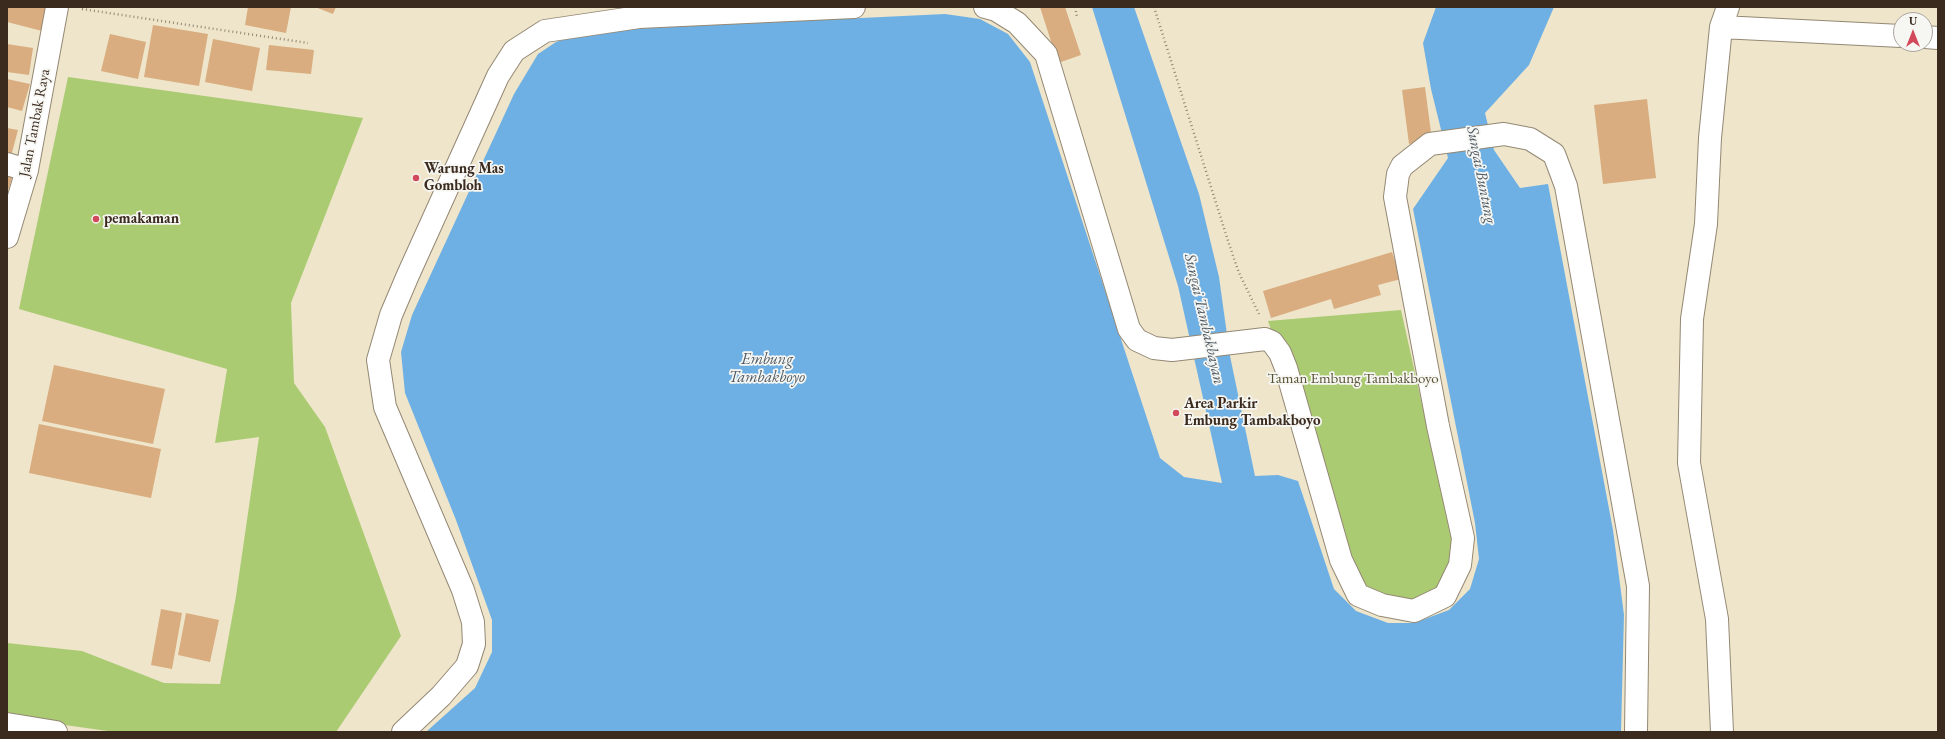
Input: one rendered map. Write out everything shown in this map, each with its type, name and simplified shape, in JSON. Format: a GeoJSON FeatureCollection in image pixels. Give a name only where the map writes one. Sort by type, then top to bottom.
{"type":"FeatureCollection","features":[{"type":"Feature","properties":{"kind":"street"},"geometry":{"type":"LineString","coordinates":[[403,732],[441,696],[466,666],[474,644],[473,622],[463,590],[385,407],[378,360],[391,315],[408,274],[498,76],[514,51],[545,31],[639,17],[854,7]]}},
{"type":"Feature","properties":{"kind":"street"},"geometry":{"type":"LineString","coordinates":[[985,7],[996,10],[1017,23],[1046,54],[1129,330],[1137,340],[1154,348],[1172,350],[1265,339],[1272,342],[1280,353],[1286,368],[1341,560],[1358,595],[1382,605],[1414,611],[1444,596],[1460,565],[1463,538],[1438,426],[1395,197],[1396,179],[1402,166],[1430,144],[1504,134],[1530,139],[1554,154],[1566,186],[1638,586],[1636,732]]}},
{"type":"Feature","properties":{"kind":"street","name":"Jalan Tambak Raya"},"geometry":{"type":"LineString","coordinates":[[7,237],[17,167],[66,8]]}},
{"type":"Feature","properties":{"kind":"street"},"geometry":{"type":"LineString","coordinates":[[1722,732],[1717,619],[1689,463],[1692,319],[1706,224],[1710,138],[1724,17],[1893,35]]}},
{"type":"Feature","properties":{"kind":"street"},"geometry":{"type":"LineString","coordinates":[[7,724],[56,732]]}},
{"type":"Feature","properties":{"kind":"path"},"geometry":{"type":"LineString","coordinates":[[1074,7],[1077,17]]}},
{"type":"Feature","properties":{"kind":"path"},"geometry":{"type":"LineString","coordinates":[[1154,7],[1229,244],[1239,273],[1260,317]]}},
{"type":"Feature","properties":{"kind":"path"},"geometry":{"type":"LineString","coordinates":[[66,8],[308,43]]}},
{"type":"Feature","properties":{"kind":"green space"},"geometry":{"type":"Polygon","coordinates":[[[68,77],[363,118],[291,303],[294,383],[325,427],[401,636],[336,732],[115,732],[7,717],[7,643],[82,651],[164,683],[220,684],[236,596],[259,437],[215,443],[227,369],[19,309],[68,77]]]}},
{"type":"Feature","properties":{"kind":"green space","name":"Taman Embung Tambakboyo"},"geometry":{"type":"Polygon","coordinates":[[[1401,310],[1451,535],[1450,561],[1436,590],[1429,596],[1407,601],[1359,587],[1268,321],[1401,310]]]}},
{"type":"Feature","properties":{"kind":"water","name":"Embung Tambakboyo"},"geometry":{"type":"Polygon","coordinates":[[[1092,7],[1134,7],[1199,194],[1219,277],[1230,356],[1255,476],[1278,475],[1298,481],[1334,589],[1356,611],[1388,623],[1414,623],[1449,610],[1470,589],[1479,559],[1475,523],[1413,209],[1448,158],[1431,89],[1423,43],[1436,7],[1554,7],[1529,65],[1485,113],[1494,150],[1520,188],[1548,184],[1613,530],[1624,615],[1621,732],[426,732],[475,688],[492,652],[492,620],[456,520],[405,393],[401,352],[412,315],[514,94],[538,54],[556,42],[589,31],[945,14],[980,19],[1008,34],[1030,62],[1160,458],[1184,477],[1222,483],[1178,286],[1092,7]]]}},
{"type":"Feature","properties":{"kind":"building"},"geometry":{"type":"Polygon","coordinates":[[[7,7],[52,7],[46,32],[7,22],[7,7]]]}},
{"type":"Feature","properties":{"kind":"building"},"geometry":{"type":"Polygon","coordinates":[[[248,7],[291,7],[286,33],[245,25],[248,7]]]}},
{"type":"Feature","properties":{"kind":"building"},"geometry":{"type":"Polygon","coordinates":[[[315,7],[336,7],[333,14],[315,7]]]}},
{"type":"Feature","properties":{"kind":"building"},"geometry":{"type":"Polygon","coordinates":[[[1040,7],[1065,7],[1081,55],[1058,63],[1040,7]]]}},
{"type":"Feature","properties":{"kind":"building"},"geometry":{"type":"Polygon","coordinates":[[[153,25],[208,34],[199,86],[144,77],[153,25]]]}},
{"type":"Feature","properties":{"kind":"building"},"geometry":{"type":"Polygon","coordinates":[[[110,34],[146,42],[138,79],[101,71],[110,34]]]}},
{"type":"Feature","properties":{"kind":"building"},"geometry":{"type":"Polygon","coordinates":[[[213,39],[260,48],[252,91],[205,82],[213,39]]]}},
{"type":"Feature","properties":{"kind":"building"},"geometry":{"type":"Polygon","coordinates":[[[7,44],[33,48],[29,75],[7,72],[7,44]]]}},
{"type":"Feature","properties":{"kind":"building"},"geometry":{"type":"Polygon","coordinates":[[[269,45],[314,50],[311,74],[266,70],[269,45]]]}},
{"type":"Feature","properties":{"kind":"building"},"geometry":{"type":"Polygon","coordinates":[[[7,79],[30,84],[22,111],[7,107],[7,79]]]}},
{"type":"Feature","properties":{"kind":"building"},"geometry":{"type":"Polygon","coordinates":[[[1425,87],[1432,140],[1409,144],[1402,90],[1425,87]]]}},
{"type":"Feature","properties":{"kind":"building"},"geometry":{"type":"Polygon","coordinates":[[[1647,99],[1656,178],[1603,184],[1594,105],[1647,99]]]}},
{"type":"Feature","properties":{"kind":"building"},"geometry":{"type":"Polygon","coordinates":[[[7,128],[18,130],[10,160],[7,160],[7,128]]]}},
{"type":"Feature","properties":{"kind":"building"},"geometry":{"type":"Polygon","coordinates":[[[7,174],[13,175],[7,194],[7,174]]]}},
{"type":"Feature","properties":{"kind":"building"},"geometry":{"type":"Polygon","coordinates":[[[1392,252],[1401,279],[1378,285],[1381,295],[1334,309],[1331,299],[1271,318],[1263,291],[1392,252]]]}},
{"type":"Feature","properties":{"kind":"building"},"geometry":{"type":"Polygon","coordinates":[[[54,365],[165,389],[153,444],[42,421],[54,365]]]}},
{"type":"Feature","properties":{"kind":"building"},"geometry":{"type":"Polygon","coordinates":[[[39,424],[161,449],[151,498],[29,473],[39,424]]]}},
{"type":"Feature","properties":{"kind":"building"},"geometry":{"type":"Polygon","coordinates":[[[161,609],[182,613],[172,669],[151,665],[161,609]]]}},
{"type":"Feature","properties":{"kind":"building"},"geometry":{"type":"Polygon","coordinates":[[[186,613],[219,620],[210,662],[178,655],[186,613]]]}},
{"type":"Feature","properties":{"kind":"place","name":"Warung Mas Gombloh"},"geometry":{"type":"Point","coordinates":[416,178]}},
{"type":"Feature","properties":{"kind":"place","name":"pemakaman"},"geometry":{"type":"Point","coordinates":[96,219]}},
{"type":"Feature","properties":{"kind":"place","name":"Area Parkir Embung Tambakboyo"},"geometry":{"type":"Point","coordinates":[1176,413]}},
{"type":"Feature","properties":{"kind":"water label","name":"Sungai Buntung"},"geometry":{"type":"Point","coordinates":[1481,175]}},
{"type":"Feature","properties":{"kind":"water label","name":"Sungai Tambakbayan"},"geometry":{"type":"Point","coordinates":[1204,319]}}]}
